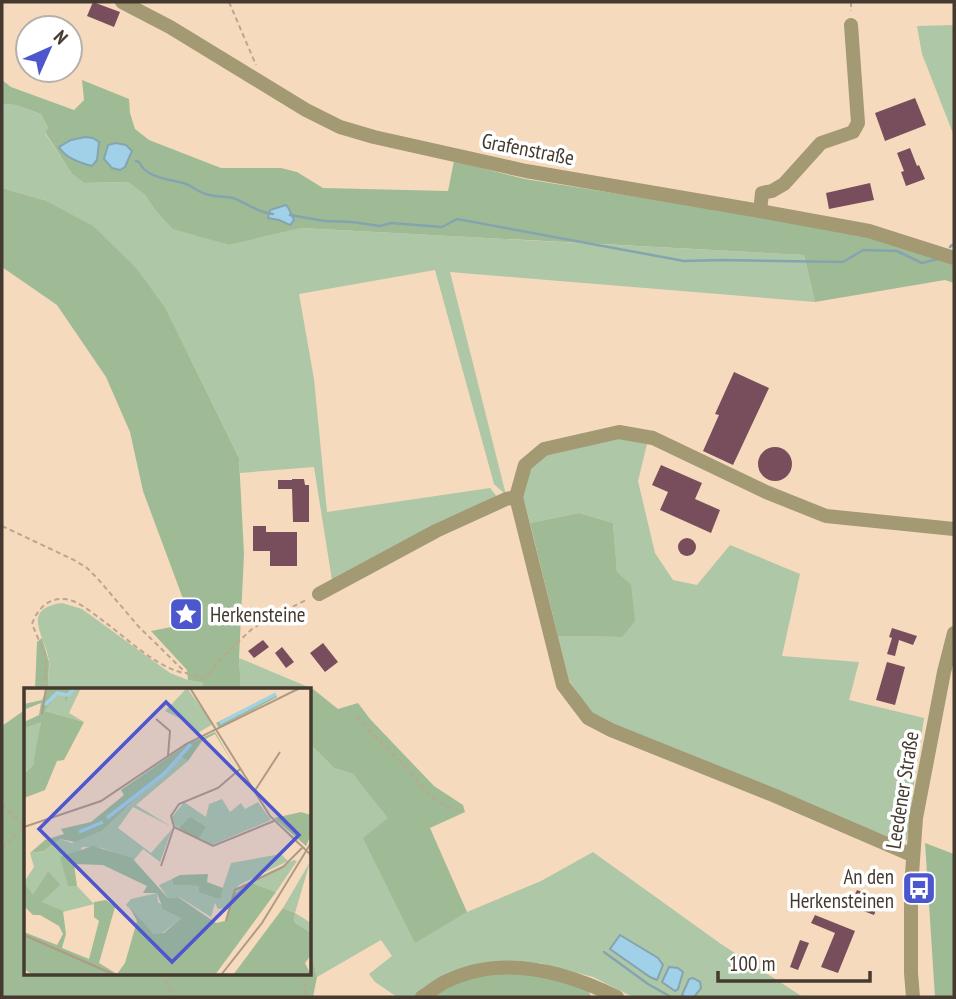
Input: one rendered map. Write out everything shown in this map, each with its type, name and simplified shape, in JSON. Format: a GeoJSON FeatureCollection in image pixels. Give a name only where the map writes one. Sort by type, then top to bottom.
{"type":"FeatureCollection","features":[{"type":"Feature","properties":{"kind":"street","name":"Grafenstraße"},"geometry":{"type":"LineString","coordinates":[[121,2],[170,27],[306,110],[340,127],[526,172],[869,231],[954,258]]}},
{"type":"Feature","properties":{"kind":"street"},"geometry":{"type":"LineString","coordinates":[[760,211],[762,193],[784,184],[821,143],[853,132],[858,123],[851,25]]}},
{"type":"Feature","properties":{"kind":"street"},"geometry":{"type":"LineString","coordinates":[[912,855],[588,718],[563,685],[516,497],[526,465],[544,449],[619,432],[653,438],[766,492],[826,516],[954,529]]}},
{"type":"Feature","properties":{"kind":"street"},"geometry":{"type":"LineString","coordinates":[[318,594],[436,531],[516,497]]}},
{"type":"Feature","properties":{"kind":"street","name":"Leedener Straße"},"geometry":{"type":"LineString","coordinates":[[913,997],[912,855],[916,818],[949,671],[954,634]]}},
{"type":"Feature","properties":{"kind":"street"},"geometry":{"type":"LineString","coordinates":[[422,997],[455,978],[507,967],[540,969],[590,984],[617,997]]}},
{"type":"Feature","properties":{"kind":"path"},"geometry":{"type":"LineString","coordinates":[[229,2],[260,73],[261,82]]}},
{"type":"Feature","properties":{"kind":"path"},"geometry":{"type":"LineString","coordinates":[[2,526],[74,560],[93,573],[139,627],[186,673]]}},
{"type":"Feature","properties":{"kind":"path"},"geometry":{"type":"LineString","coordinates":[[46,688],[46,657],[32,624],[37,610],[48,602],[63,599],[84,606],[149,656],[170,669],[201,679],[252,629],[318,594]]}},
{"type":"Feature","properties":{"kind":"path"},"geometry":{"type":"LineString","coordinates":[[356,718],[434,799],[448,808],[462,811]]}},
{"type":"Feature","properties":{"kind":"path"},"geometry":{"type":"LineString","coordinates":[[2,804],[24,824]]}},
{"type":"Feature","properties":{"kind":"path"},"geometry":{"type":"LineString","coordinates":[[2,849],[24,828]]}},
{"type":"Feature","properties":{"kind":"path"},"geometry":{"type":"LineString","coordinates":[[162,974],[174,997]]}},
{"type":"Feature","properties":{"kind":"path"},"geometry":{"type":"LineString","coordinates":[[303,974],[306,997]]}},
{"type":"Feature","properties":{"kind":"green space"},"geometry":{"type":"Polygon","coordinates":[[[954,25],[954,136],[922,54],[917,26],[954,25]]]}},
{"type":"Feature","properties":{"kind":"green space"},"geometry":{"type":"Polygon","coordinates":[[[2,80],[11,87],[74,110],[84,100],[84,81],[129,99],[135,129],[149,140],[221,168],[281,168],[297,172],[323,188],[448,191],[454,161],[525,179],[866,236],[954,262],[954,283],[945,280],[815,302],[804,255],[301,228],[229,245],[173,229],[145,195],[128,182],[84,183],[72,174],[45,132],[48,128],[41,114],[16,105],[2,104],[2,80]]]}},
{"type":"Feature","properties":{"kind":"green space"},"geometry":{"type":"Polygon","coordinates":[[[2,104],[16,105],[41,114],[48,128],[45,133],[72,174],[84,183],[128,182],[145,195],[173,228],[229,245],[300,228],[804,255],[815,302],[450,272],[506,495],[494,484],[435,270],[299,294],[314,379],[327,512],[490,488],[499,499],[332,580],[314,467],[240,473],[239,458],[166,309],[44,200],[2,188],[2,104]]]}},
{"type":"Feature","properties":{"kind":"green space"},"geometry":{"type":"Polygon","coordinates":[[[2,188],[44,200],[93,226],[136,268],[166,309],[239,458],[244,554],[239,658],[241,688],[201,688],[203,683],[188,680],[187,670],[151,631],[192,623],[143,491],[130,432],[106,377],[57,305],[2,267],[2,188]]]}},
{"type":"Feature","properties":{"kind":"green space"},"geometry":{"type":"Polygon","coordinates":[[[621,436],[647,444],[638,481],[655,553],[673,580],[697,585],[730,545],[800,574],[782,656],[859,662],[849,700],[924,718],[907,839],[901,844],[617,727],[590,712],[569,680],[558,636],[622,637],[613,523],[579,513],[530,523],[521,490],[528,468],[546,453],[621,436]]]}},
{"type":"Feature","properties":{"kind":"green space"},"geometry":{"type":"Polygon","coordinates":[[[579,513],[613,523],[617,572],[631,585],[635,621],[622,637],[558,636],[530,523],[579,513]]]}},
{"type":"Feature","properties":{"kind":"green space"},"geometry":{"type":"Polygon","coordinates":[[[62,603],[82,609],[170,673],[203,683],[201,688],[48,688],[49,660],[38,617],[49,606],[62,603]]]}},
{"type":"Feature","properties":{"kind":"green space"},"geometry":{"type":"Polygon","coordinates":[[[42,638],[49,662],[48,688],[35,688],[37,642],[42,638]]]}},
{"type":"Feature","properties":{"kind":"green space"},"geometry":{"type":"Polygon","coordinates":[[[239,658],[311,688],[241,688],[239,658]]]}},
{"type":"Feature","properties":{"kind":"green space"},"geometry":{"type":"Polygon","coordinates":[[[312,690],[338,709],[358,703],[434,786],[463,805],[465,812],[430,828],[467,912],[415,943],[363,838],[388,818],[353,774],[334,768],[312,746],[312,690]]]}},
{"type":"Feature","properties":{"kind":"green space"},"geometry":{"type":"Polygon","coordinates":[[[24,710],[24,974],[312,974],[312,956],[317,977],[313,997],[2,997],[2,726],[24,710]]]}},
{"type":"Feature","properties":{"kind":"green space"},"geometry":{"type":"Polygon","coordinates":[[[312,746],[334,768],[353,774],[467,912],[541,881],[593,852],[721,944],[803,997],[633,997],[593,977],[540,963],[508,962],[417,997],[397,997],[375,982],[369,974],[392,956],[381,940],[317,977],[312,956],[312,746]]]}},
{"type":"Feature","properties":{"kind":"green space"},"geometry":{"type":"Polygon","coordinates":[[[925,843],[954,854],[954,997],[935,997],[925,843]]]}},
{"type":"Feature","properties":{"kind":"green space"},"geometry":{"type":"Polygon","coordinates":[[[538,972],[588,989],[591,997],[427,997],[476,974],[538,972]]]}},
{"type":"Feature","properties":{"kind":"water"},"geometry":{"type":"Polygon","coordinates":[[[85,137],[99,142],[97,160],[92,166],[69,157],[59,147],[71,140],[85,137]]]}},
{"type":"Feature","properties":{"kind":"water"},"geometry":{"type":"Polygon","coordinates":[[[108,145],[126,145],[132,151],[125,167],[120,170],[112,168],[104,159],[108,145]]]}},
{"type":"Feature","properties":{"kind":"water"},"geometry":{"type":"Polygon","coordinates":[[[286,205],[294,220],[290,225],[268,218],[270,210],[286,205]]]}},
{"type":"Feature","properties":{"kind":"water"},"geometry":{"type":"Polygon","coordinates":[[[620,935],[658,958],[663,965],[657,980],[610,949],[620,935]]]}},
{"type":"Feature","properties":{"kind":"water"},"geometry":{"type":"Polygon","coordinates":[[[669,967],[683,972],[675,991],[662,982],[669,967]]]}},
{"type":"Feature","properties":{"kind":"water"},"geometry":{"type":"Polygon","coordinates":[[[689,979],[700,982],[701,988],[694,997],[685,997],[682,995],[689,979]]]}},
{"type":"Feature","properties":{"kind":"building"},"geometry":{"type":"Polygon","coordinates":[[[93,2],[120,12],[114,27],[87,16],[93,2]]]}},
{"type":"Feature","properties":{"kind":"building"},"geometry":{"type":"Polygon","coordinates":[[[915,98],[926,125],[885,141],[875,113],[915,98]]]}},
{"type":"Feature","properties":{"kind":"building"},"geometry":{"type":"Polygon","coordinates":[[[910,148],[925,179],[906,186],[897,153],[910,148]]]}},
{"type":"Feature","properties":{"kind":"building"},"geometry":{"type":"Polygon","coordinates":[[[870,183],[874,200],[829,209],[826,193],[870,183]]]}},
{"type":"Feature","properties":{"kind":"building"},"geometry":{"type":"Polygon","coordinates":[[[734,372],[769,388],[733,465],[703,451],[719,415],[715,414],[734,372]]]}},
{"type":"Feature","properties":{"kind":"building"},"geometry":{"type":"Polygon","coordinates":[[[775,447],[787,452],[792,464],[787,476],[775,481],[763,476],[758,464],[763,452],[775,447]]]}},
{"type":"Feature","properties":{"kind":"building"},"geometry":{"type":"Polygon","coordinates":[[[661,465],[702,483],[695,499],[720,510],[711,533],[660,510],[668,492],[652,485],[661,465]]]}},
{"type":"Feature","properties":{"kind":"building"},"geometry":{"type":"Polygon","coordinates":[[[304,479],[305,485],[309,485],[309,522],[293,522],[292,489],[278,489],[278,480],[304,479]]]}},
{"type":"Feature","properties":{"kind":"building"},"geometry":{"type":"Polygon","coordinates":[[[253,526],[266,526],[266,532],[297,532],[297,566],[270,566],[270,551],[253,551],[253,526]]]}},
{"type":"Feature","properties":{"kind":"building"},"geometry":{"type":"Polygon","coordinates":[[[683,538],[691,538],[696,547],[694,554],[683,556],[678,551],[678,543],[683,538]]]}},
{"type":"Feature","properties":{"kind":"building"},"geometry":{"type":"Polygon","coordinates":[[[892,628],[917,636],[913,645],[899,640],[895,656],[887,654],[892,628]]]}},
{"type":"Feature","properties":{"kind":"building"},"geometry":{"type":"Polygon","coordinates":[[[263,640],[269,647],[254,658],[248,651],[263,640]]]}},
{"type":"Feature","properties":{"kind":"building"},"geometry":{"type":"Polygon","coordinates":[[[323,643],[338,662],[325,672],[310,653],[323,643]]]}},
{"type":"Feature","properties":{"kind":"building"},"geometry":{"type":"Polygon","coordinates":[[[282,647],[294,662],[286,668],[275,653],[282,647]]]}},
{"type":"Feature","properties":{"kind":"building"},"geometry":{"type":"Polygon","coordinates":[[[887,662],[905,667],[895,705],[876,700],[887,662]]]}},
{"type":"Feature","properties":{"kind":"building"},"geometry":{"type":"Polygon","coordinates":[[[857,890],[880,899],[874,915],[850,906],[857,890]]]}},
{"type":"Feature","properties":{"kind":"building"},"geometry":{"type":"Polygon","coordinates":[[[815,915],[855,931],[838,973],[821,967],[835,933],[811,923],[815,915]]]}},
{"type":"Feature","properties":{"kind":"building"},"geometry":{"type":"Polygon","coordinates":[[[800,940],[809,943],[798,970],[790,967],[800,940]]]}},
{"type":"Feature","properties":{"kind":"waterway"},"geometry":{"type":"LineString","coordinates":[[136,161],[160,178],[186,184],[209,195],[233,198],[273,214]]}},
{"type":"Feature","properties":{"kind":"waterway"},"geometry":{"type":"LineString","coordinates":[[290,215],[380,226],[391,223],[442,227],[457,219],[684,261],[843,262],[863,250],[897,251],[922,263],[938,259]]}},
{"type":"Feature","properties":{"kind":"waterway"},"geometry":{"type":"LineString","coordinates":[[950,247],[954,246]]}},
{"type":"Feature","properties":{"kind":"waterway"},"geometry":{"type":"LineString","coordinates":[[604,952],[671,997]]}},
{"type":"Feature","properties":{"kind":"place","name":"Herkensteine"},"geometry":{"type":"Point","coordinates":[186,614]}},
{"type":"Feature","properties":{"kind":"place","name":"An den Herkensteinen"},"geometry":{"type":"Point","coordinates":[919,888]}}]}
